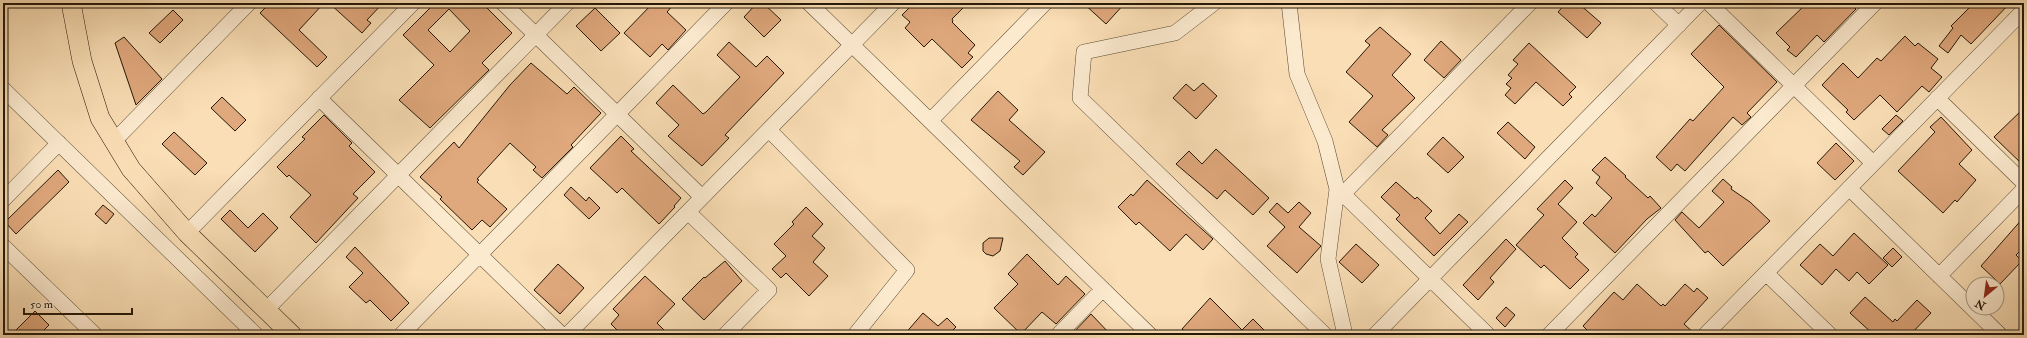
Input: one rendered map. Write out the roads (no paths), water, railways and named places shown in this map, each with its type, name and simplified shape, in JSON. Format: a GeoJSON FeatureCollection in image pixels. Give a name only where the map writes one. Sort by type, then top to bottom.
{"type":"FeatureCollection","features":[{"type":"Feature","properties":{"kind":"main road"},"geometry":{"type":"LineString","coordinates":[[71,3],[84,68],[100,118],[131,169],[187,233],[292,335]]}},
{"type":"Feature","properties":{"kind":"street"},"geometry":{"type":"LineString","coordinates":[[114,141],[249,3]]}},
{"type":"Feature","properties":{"kind":"street"},"geometry":{"type":"LineString","coordinates":[[187,233],[413,3]]}},
{"type":"Feature","properties":{"kind":"street"},"geometry":{"type":"LineString","coordinates":[[503,3],[702,197]]}},
{"type":"Feature","properties":{"kind":"street"},"geometry":{"type":"LineString","coordinates":[[266,310],[567,3]]}},
{"type":"Feature","properties":{"kind":"street"},"geometry":{"type":"LineString","coordinates":[[401,335],[726,3]]}},
{"type":"Feature","properties":{"kind":"street"},"geometry":{"type":"LineString","coordinates":[[809,3],[1150,335]]}},
{"type":"Feature","properties":{"kind":"street"},"geometry":{"type":"LineString","coordinates":[[567,335],[893,3]]}},
{"type":"Feature","properties":{"kind":"street"},"geometry":{"type":"LineString","coordinates":[[930,121],[1045,3]]}},
{"type":"Feature","properties":{"kind":"street"},"geometry":{"type":"LineString","coordinates":[[1214,3],[1175,33],[1084,52],[1080,98],[1325,335]]}},
{"type":"Feature","properties":{"kind":"street"},"geometry":{"type":"LineString","coordinates":[[1288,3],[1296,74],[1325,141],[1337,189],[1328,259],[1345,335]]}},
{"type":"Feature","properties":{"kind":"street"},"geometry":{"type":"LineString","coordinates":[[1488,335],[1343,194],[1530,3]]}},
{"type":"Feature","properties":{"kind":"street"},"geometry":{"type":"LineString","coordinates":[[1656,3],[1678,25]]}},
{"type":"Feature","properties":{"kind":"street"},"geometry":{"type":"LineString","coordinates":[[1375,335],[1700,3]]}},
{"type":"Feature","properties":{"kind":"street"},"geometry":{"type":"LineString","coordinates":[[1709,3],[1873,163]]}},
{"type":"Feature","properties":{"kind":"street"},"geometry":{"type":"LineString","coordinates":[[1549,335],[1875,3]]}},
{"type":"Feature","properties":{"kind":"street"},"geometry":{"type":"LineString","coordinates":[[1705,335],[1937,98],[2021,19]]}},
{"type":"Feature","properties":{"kind":"street"},"geometry":{"type":"LineString","coordinates":[[3,89],[256,335]]}},
{"type":"Feature","properties":{"kind":"street"},"geometry":{"type":"LineString","coordinates":[[319,98],[562,335]]}},
{"type":"Feature","properties":{"kind":"street"},"geometry":{"type":"LineString","coordinates":[[1937,98],[2024,183]]}},
{"type":"Feature","properties":{"kind":"street"},"geometry":{"type":"LineString","coordinates":[[769,130],[907,270],[856,335]]}},
{"type":"Feature","properties":{"kind":"street"},"geometry":{"type":"LineString","coordinates":[[3,200],[59,143]]}},
{"type":"Feature","properties":{"kind":"street"},"geometry":{"type":"LineString","coordinates":[[1849,188],[2000,335]]}},
{"type":"Feature","properties":{"kind":"street"},"geometry":{"type":"LineString","coordinates":[[1939,276],[2024,189]]}},
{"type":"Feature","properties":{"kind":"street"},"geometry":{"type":"LineString","coordinates":[[688,212],[769,290],[725,335]]}},
{"type":"Feature","properties":{"kind":"street"},"geometry":{"type":"LineString","coordinates":[[3,246],[95,335]]}},
{"type":"Feature","properties":{"kind":"street"},"geometry":{"type":"LineString","coordinates":[[1766,272],[1830,335]]}},
{"type":"Feature","properties":{"kind":"street"},"geometry":{"type":"LineString","coordinates":[[1058,335],[1103,289]]}}]}
